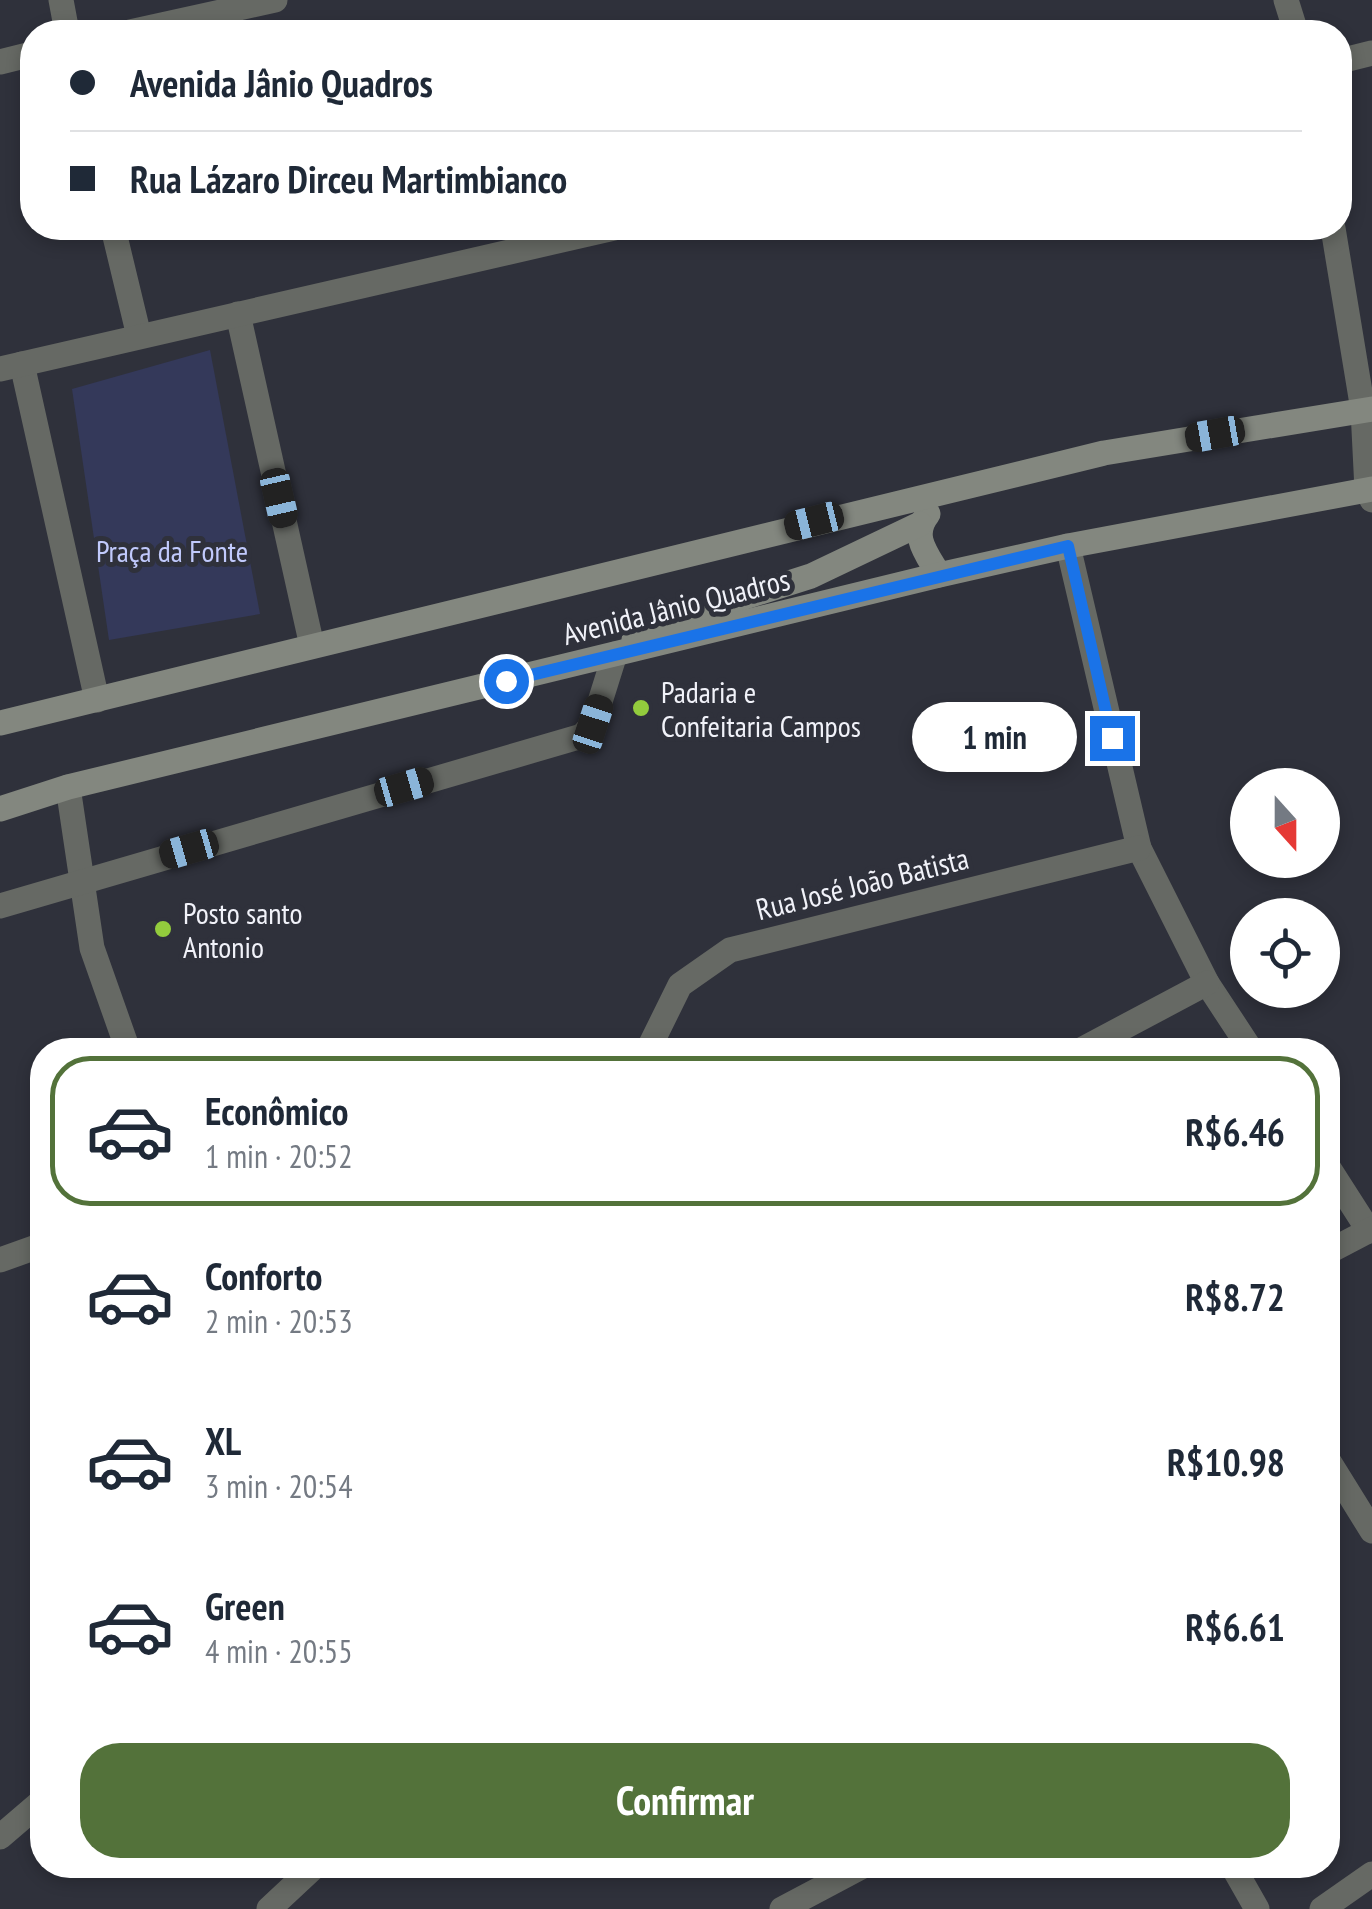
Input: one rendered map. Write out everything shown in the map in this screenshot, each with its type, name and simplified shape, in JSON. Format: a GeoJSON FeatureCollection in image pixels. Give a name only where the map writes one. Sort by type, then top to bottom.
{"type":"FeatureCollection","features":[{"type":"Feature","properties":{"kind":"main road","name":"Avenida Jânio Quadros"},"geometry":{"type":"LineString","coordinates":[[0,723],[1104,453],[1368,410]]}},
{"type":"Feature","properties":{"kind":"main road"},"geometry":{"type":"LineString","coordinates":[[616,654],[640,635],[670,621],[811,576],[920,524],[952,489]]}},
{"type":"Feature","properties":{"kind":"main road","name":"Avenida Jânio Quadros"},"geometry":{"type":"LineString","coordinates":[[0,809],[68,787],[939,575],[1068,546],[1370,493]]}},
{"type":"Feature","properties":{"kind":"main road"},"geometry":{"type":"LineString","coordinates":[[920,524],[919,540],[939,575]]}},
{"type":"Feature","properties":{"kind":"street"},"geometry":{"type":"LineString","coordinates":[[184,20],[275,0]]}},
{"type":"Feature","properties":{"kind":"street"},"geometry":{"type":"LineString","coordinates":[[116,240],[140,336]]}},
{"type":"Feature","properties":{"kind":"street"},"geometry":{"type":"LineString","coordinates":[[96,700],[11,366],[562,240]]}},
{"type":"Feature","properties":{"kind":"street"},"geometry":{"type":"LineString","coordinates":[[1335,240],[1368,410],[1370,493]]}},
{"type":"Feature","properties":{"kind":"street"},"geometry":{"type":"LineString","coordinates":[[238,314],[312,646]]}},
{"type":"Feature","properties":{"kind":"street"},"geometry":{"type":"LineString","coordinates":[[1068,546],[1139,848],[1208,983],[1243,1038]]}},
{"type":"Feature","properties":{"kind":"street"},"geometry":{"type":"LineString","coordinates":[[0,906],[582,736],[593,724],[616,654]]}},
{"type":"Feature","properties":{"kind":"street"},"geometry":{"type":"LineString","coordinates":[[68,787],[92,948],[124,1038]]}},
{"type":"Feature","properties":{"kind":"street","name":"Rua José João Batista"},"geometry":{"type":"LineString","coordinates":[[654,1038],[680,985],[730,950],[1139,848]]}},
{"type":"Feature","properties":{"kind":"street"},"geometry":{"type":"LineString","coordinates":[[1105,1038],[1208,983]]}},
{"type":"Feature","properties":{"kind":"street"},"geometry":{"type":"LineString","coordinates":[[1340,1186],[1370,1230],[1340,1246]]}},
{"type":"Feature","properties":{"kind":"street"},"geometry":{"type":"LineString","coordinates":[[0,1260],[30,1249]]}},
{"type":"Feature","properties":{"kind":"street"},"geometry":{"type":"LineString","coordinates":[[1340,1479],[1372,1531]]}},
{"type":"Feature","properties":{"kind":"street"},"geometry":{"type":"LineString","coordinates":[[0,1838],[30,1812]]}},
{"type":"Feature","properties":{"kind":"street"},"geometry":{"type":"LineString","coordinates":[[1322,1909],[1372,1874]]}},
{"type":"Feature","properties":{"kind":"street"},"geometry":{"type":"LineString","coordinates":[[269,1909],[302,1878]]}},
{"type":"Feature","properties":{"kind":"street"},"geometry":{"type":"LineString","coordinates":[[782,1909],[840,1878]]}},
{"type":"Feature","properties":{"kind":"street"},"geometry":{"type":"LineString","coordinates":[[1239,1878],[1257,1909]]}},
{"type":"Feature","properties":{"kind":"green space","name":"Praça da Fonte"},"geometry":{"type":"Polygon","coordinates":[[[210,350],[260,614],[109,640],[72,389],[210,350]]]}},
{"type":"Feature","properties":{"kind":"place","name":"Padaria e Confeitaria Campos"},"geometry":{"type":"Point","coordinates":[641,708]}},
{"type":"Feature","properties":{"kind":"place","name":"Posto santo Antonio"},"geometry":{"type":"Point","coordinates":[163,929]}},
{"type":"Feature","properties":{"kind":"route"},"geometry":{"type":"LineString","coordinates":[[506,681],[1068,546],[1112,738]]}}]}
